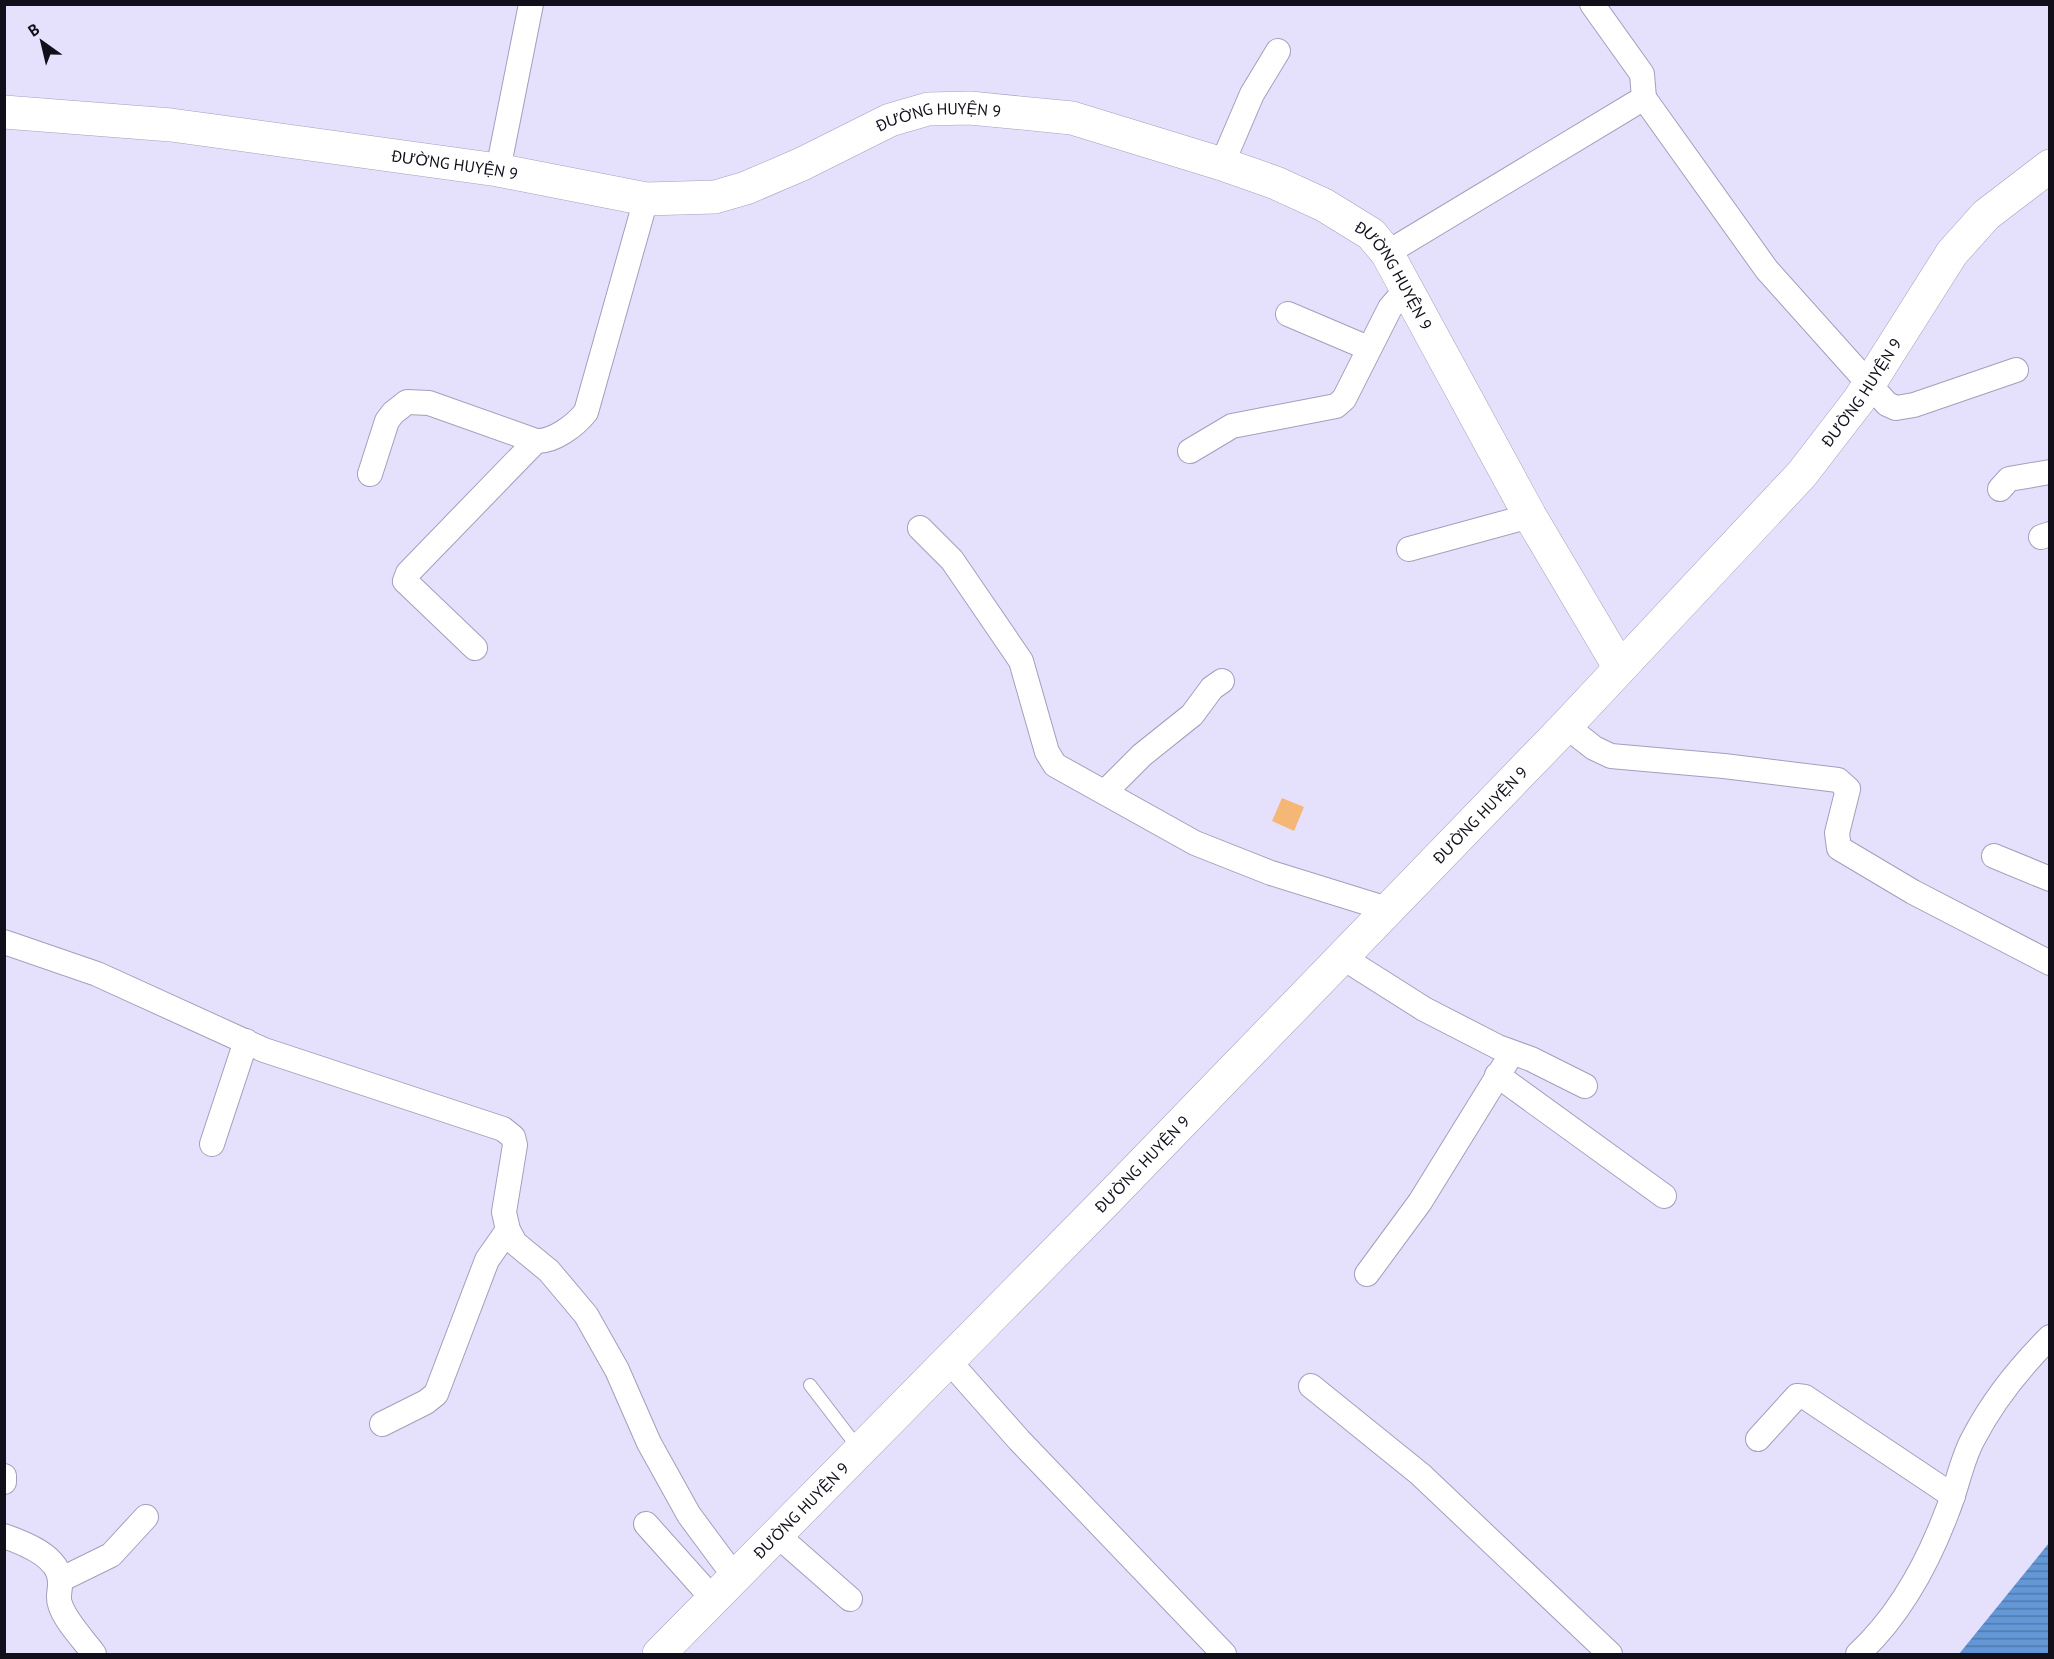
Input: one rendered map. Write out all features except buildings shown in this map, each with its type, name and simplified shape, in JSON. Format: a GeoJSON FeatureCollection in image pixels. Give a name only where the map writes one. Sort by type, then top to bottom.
{"type":"FeatureCollection","features":[{"type":"Feature","properties":{"kind":"street"},"geometry":{"type":"LineString","coordinates":[[498,170],[531,4]]}},
{"type":"Feature","properties":{"kind":"street"},"geometry":{"type":"LineString","coordinates":[[1592,4],[1641,74],[1644,98],[1767,270],[1887,404],[1896,408],[1914,405],[2016,370]]}},
{"type":"Feature","properties":{"kind":"street"},"geometry":{"type":"LineString","coordinates":[[1222,164],[1252,94],[1278,51]]}},
{"type":"Feature","properties":{"kind":"street"},"geometry":{"type":"LineString","coordinates":[[1387,253],[1644,98]]}},
{"type":"Feature","properties":{"kind":"street","name":"ĐƯỜNG HUYỆN 9"},"geometry":{"type":"LineString","coordinates":[[4,112],[171,125],[498,170],[646,199],[715,197],[746,188],[802,164],[867,130],[928,109],[970,108],[1072,118],[1222,164],[1276,183],[1324,205],[1371,234],[1387,253],[1408,287],[1530,516],[1620,669]]}},
{"type":"Feature","properties":{"kind":"street","name":"ĐƯỜNG HUYỆN 9"},"geometry":{"type":"LineString","coordinates":[[659,1654],[949,1361],[1620,669],[1802,474],[1868,385],[1952,253],[1986,215],[2049,166]]}},
{"type":"Feature","properties":{"kind":"street"},"geometry":{"type":"LineString","coordinates":[[370,474],[387,421],[407,402],[429,403],[536,441],[551,439],[580,419],[586,412],[646,199]]}},
{"type":"Feature","properties":{"kind":"street"},"geometry":{"type":"LineString","coordinates":[[1190,451],[1232,426],[1336,406],[1344,399],[1390,308],[1408,287]]}},
{"type":"Feature","properties":{"kind":"street"},"geometry":{"type":"LineString","coordinates":[[1288,315],[1368,348]]}},
{"type":"Feature","properties":{"kind":"street"},"geometry":{"type":"LineString","coordinates":[[475,648],[405,581],[408,573],[536,441]]}},
{"type":"Feature","properties":{"kind":"street"},"geometry":{"type":"LineString","coordinates":[[2000,489],[2009,479],[2049,472]]}},
{"type":"Feature","properties":{"kind":"street"},"geometry":{"type":"LineString","coordinates":[[1408,549],[1530,516]]}},
{"type":"Feature","properties":{"kind":"street"},"geometry":{"type":"LineString","coordinates":[[920,528],[952,560],[1021,662],[1050,759],[1195,843],[1271,873],[1387,909]]}},
{"type":"Feature","properties":{"kind":"street"},"geometry":{"type":"LineString","coordinates":[[1105,792],[1142,755],[1192,715],[1212,688],[1222,681]]}},
{"type":"Feature","properties":{"kind":"street"},"geometry":{"type":"LineString","coordinates":[[1566,726],[1593,748],[1611,756],[1724,766],[1838,780],[1848,789],[1837,833],[1839,848],[1913,892],[2049,963]]}},
{"type":"Feature","properties":{"kind":"street"},"geometry":{"type":"LineString","coordinates":[[1994,856],[2049,879]]}},
{"type":"Feature","properties":{"kind":"street"},"geometry":{"type":"LineString","coordinates":[[4,942],[97,974],[246,1041],[503,1129],[513,1137],[515,1145],[504,1212],[508,1230],[515,1243],[549,1271],[586,1315],[617,1371],[650,1443],[689,1515],[724,1589]]}},
{"type":"Feature","properties":{"kind":"street"},"geometry":{"type":"LineString","coordinates":[[1342,957],[1424,1009],[1585,1086]]}},
{"type":"Feature","properties":{"kind":"street"},"geometry":{"type":"LineString","coordinates":[[212,1144],[246,1041]]}},
{"type":"Feature","properties":{"kind":"street"},"geometry":{"type":"LineString","coordinates":[[1367,1274],[1420,1202],[1512,1053]]}},
{"type":"Feature","properties":{"kind":"street"},"geometry":{"type":"LineString","coordinates":[[1497,1076],[1664,1196]]}},
{"type":"Feature","properties":{"kind":"street"},"geometry":{"type":"LineString","coordinates":[[382,1424],[426,1402],[436,1394],[487,1260],[508,1230]]}},
{"type":"Feature","properties":{"kind":"street"},"geometry":{"type":"LineString","coordinates":[[1858,1654],[1890,1622],[1925,1562],[1953,1496],[1972,1441],[2000,1392],[2049,1337]]}},
{"type":"Feature","properties":{"kind":"street"},"geometry":{"type":"LineString","coordinates":[[949,1361],[1019,1440],[1224,1654]]}},
{"type":"Feature","properties":{"kind":"street"},"geometry":{"type":"LineString","coordinates":[[1311,1386],[1420,1474],[1610,1654]]}},
{"type":"Feature","properties":{"kind":"street"},"geometry":{"type":"LineString","coordinates":[[1758,1439],[1797,1396],[1805,1397],[1953,1496]]}},
{"type":"Feature","properties":{"kind":"street"},"geometry":{"type":"LineString","coordinates":[[4,1476],[4,1482]]}},
{"type":"Feature","properties":{"kind":"street"},"geometry":{"type":"LineString","coordinates":[[60,1580],[111,1555],[146,1517]]}},
{"type":"Feature","properties":{"kind":"street"},"geometry":{"type":"LineString","coordinates":[[646,1524],[724,1589]]}},
{"type":"Feature","properties":{"kind":"street"},"geometry":{"type":"LineString","coordinates":[[776,1534],[850,1599]]}},
{"type":"Feature","properties":{"kind":"street"},"geometry":{"type":"LineString","coordinates":[[4,1536],[22,1542],[43,1555],[56,1568],[60,1580],[60,1606],[94,1654]]}},
{"type":"Feature","properties":{"kind":"lane"},"geometry":{"type":"LineString","coordinates":[[810,1385],[860,1450]]}},
{"type":"Feature","properties":{"kind":"water"},"geometry":{"type":"Polygon","coordinates":[[[2049,1543],[2049,1654],[1959,1654],[2049,1543]]]}}]}
